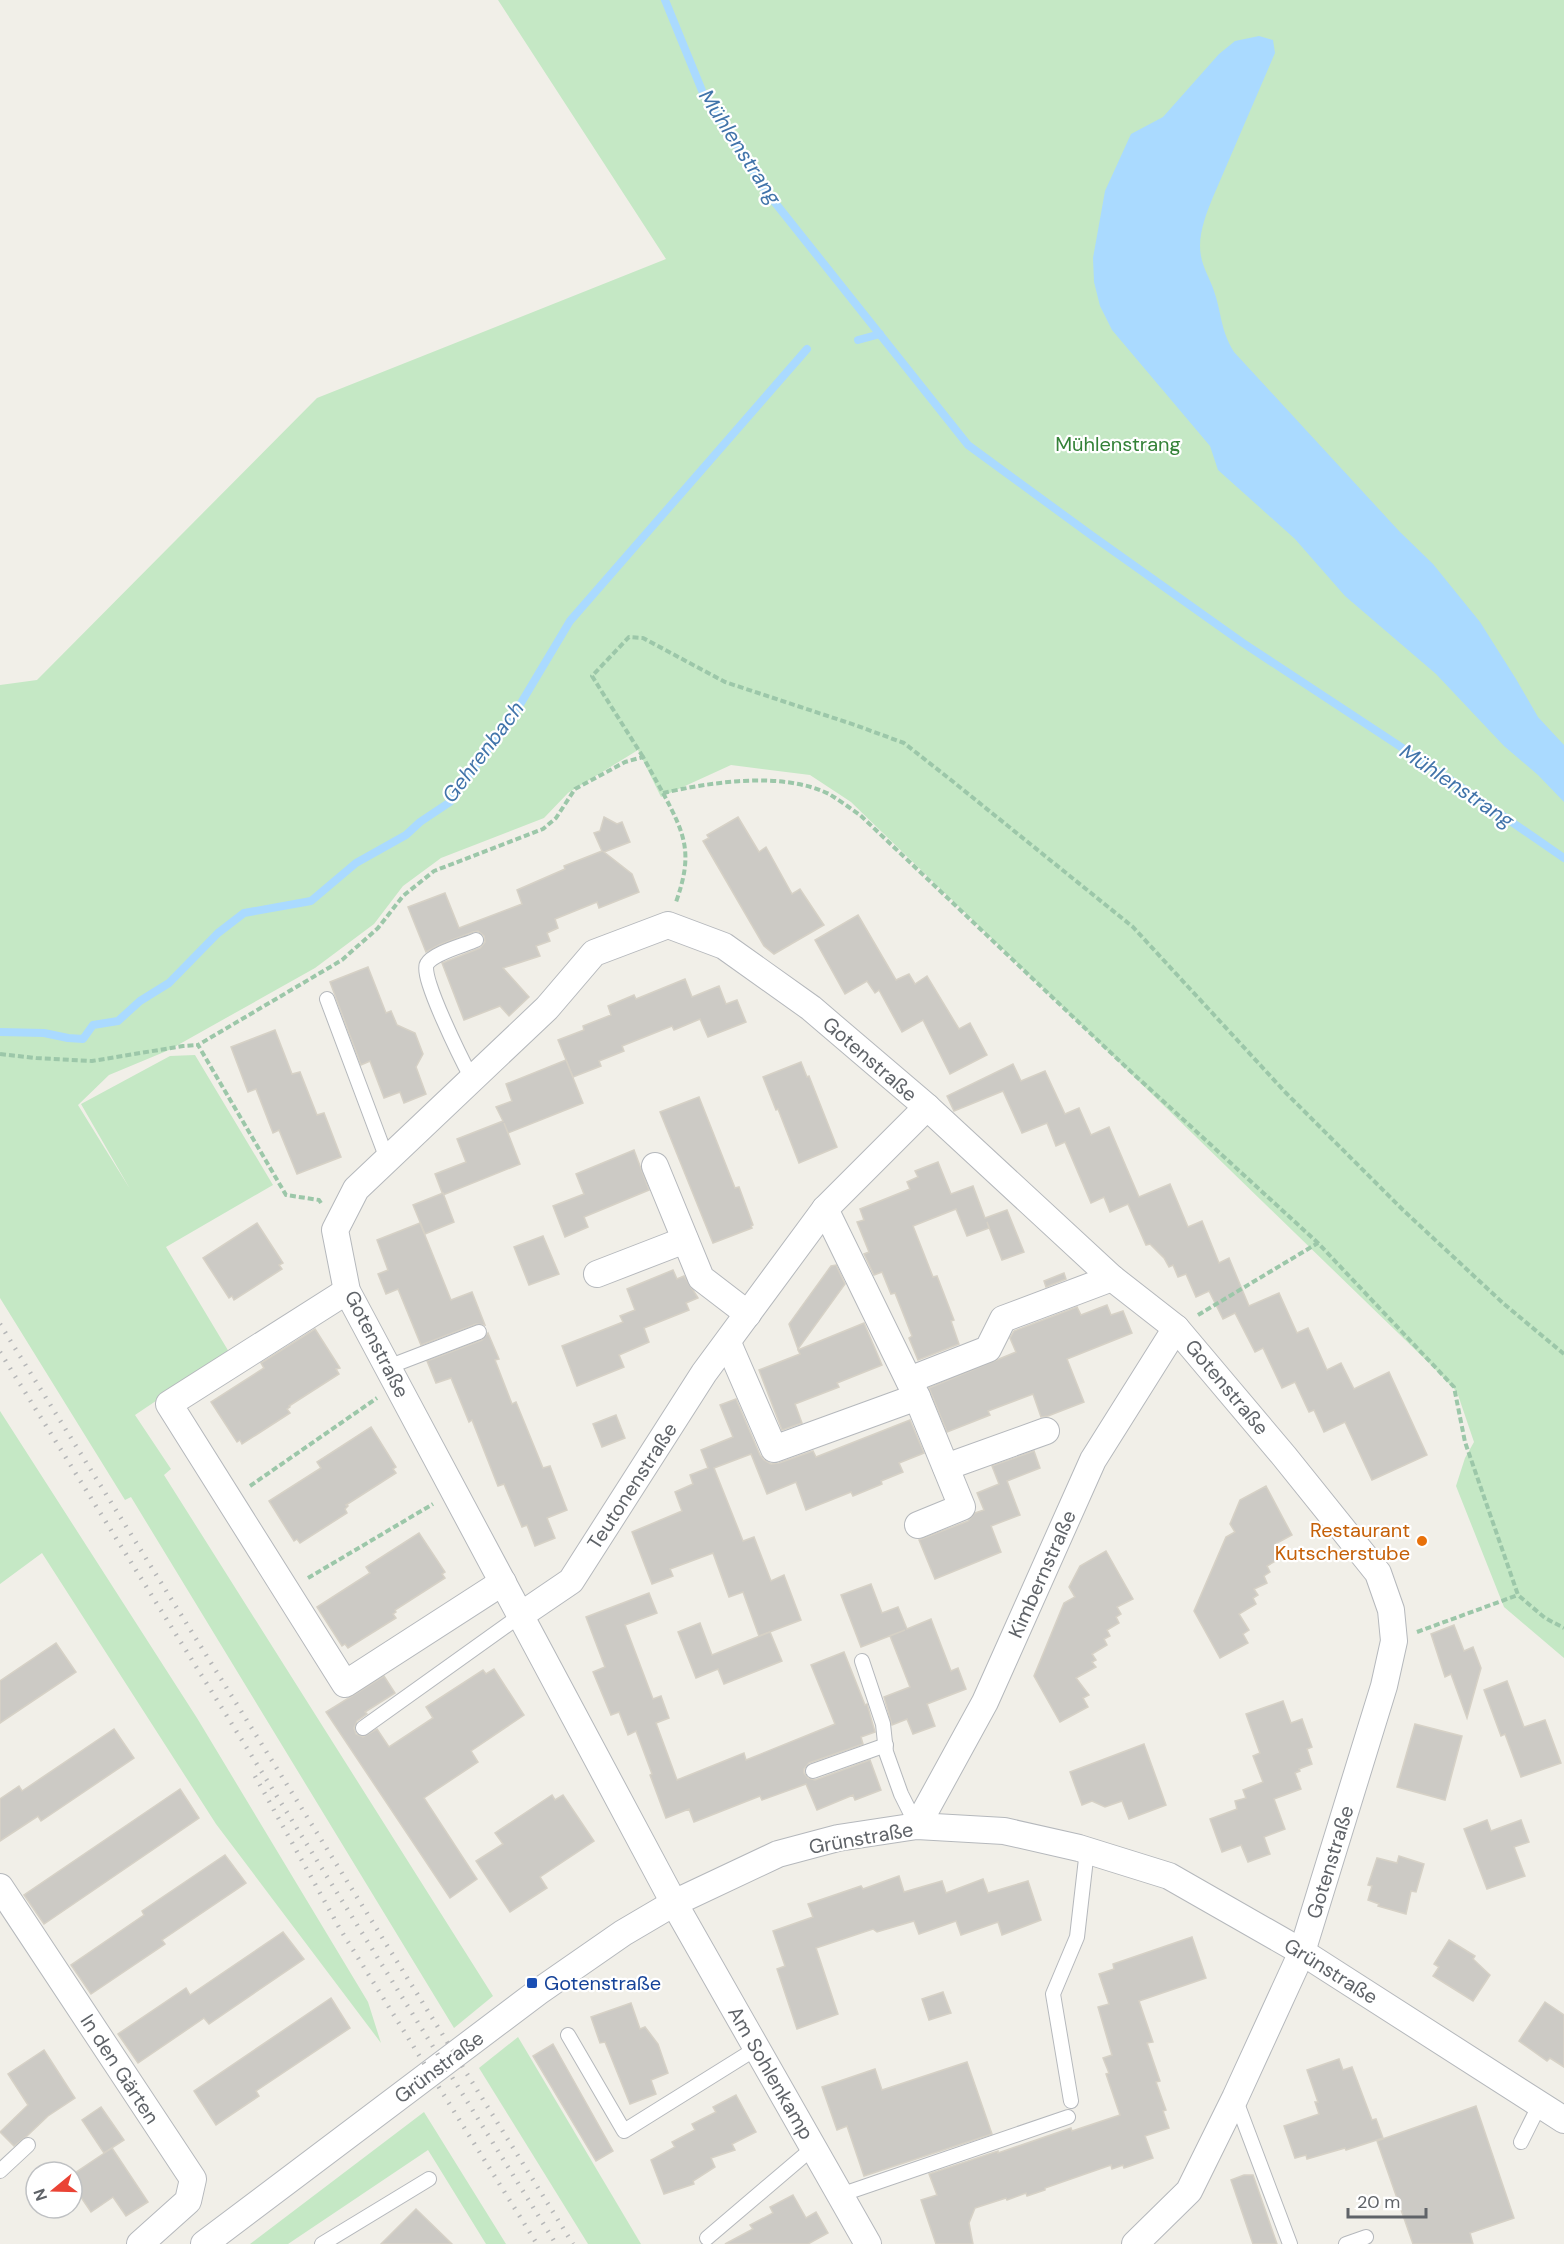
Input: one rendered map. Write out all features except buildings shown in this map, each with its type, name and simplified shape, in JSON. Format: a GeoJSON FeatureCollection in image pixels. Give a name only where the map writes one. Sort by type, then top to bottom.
{"type":"FeatureCollection","features":[{"type":"Feature","properties":{"kind":"street","name":"Gotenstraße"},"geometry":{"type":"LineString","coordinates":[[674,1903],[347,1291],[335,1230],[357,1189],[547,1008],[594,953],[668,925],[724,946],[811,1008],[927,1107],[1112,1278],[1176,1328],[1284,1456],[1377,1573],[1391,1610],[1395,1641],[1384,1686],[1302,1952],[1235,2098],[1189,2191],[1135,2244]]}},
{"type":"Feature","properties":{"kind":"street","name":"Teutonenstraße"},"geometry":{"type":"LineString","coordinates":[[521,1615],[571,1581],[704,1373],[825,1209],[927,1107]]}},
{"type":"Feature","properties":{"kind":"street"},"geometry":{"type":"LineString","coordinates":[[656,1166],[700,1278],[748,1314]]}},
{"type":"Feature","properties":{"kind":"street"},"geometry":{"type":"LineString","coordinates":[[825,1209],[913,1388],[962,1507],[918,1525]]}},
{"type":"Feature","properties":{"kind":"street"},"geometry":{"type":"LineString","coordinates":[[597,1274],[685,1240]]}},
{"type":"Feature","properties":{"kind":"street"},"geometry":{"type":"LineString","coordinates":[[728,1342],[774,1449],[913,1388],[988,1349],[1003,1318],[1112,1278]]}},
{"type":"Feature","properties":{"kind":"street"},"geometry":{"type":"LineString","coordinates":[[347,1291],[169,1404],[345,1684],[503,1582]]}},
{"type":"Feature","properties":{"kind":"street","name":"Kimbernstraße"},"geometry":{"type":"LineString","coordinates":[[917,1826],[985,1702],[1093,1460],[1176,1328]]}},
{"type":"Feature","properties":{"kind":"street"},"geometry":{"type":"LineString","coordinates":[[946,1467],[1046,1431]]}},
{"type":"Feature","properties":{"kind":"street","name":"Grünstraße"},"geometry":{"type":"LineString","coordinates":[[204,2244],[538,1992],[623,1933],[674,1903],[778,1854],[838,1838],[917,1826],[1004,1831],[1087,1850],[1170,1876],[1302,1952],[1564,2120]]}},
{"type":"Feature","properties":{"kind":"street","name":"In den Gärten"},"geometry":{"type":"LineString","coordinates":[[0,1887],[193,2179],[188,2201],[140,2244]]}},
{"type":"Feature","properties":{"kind":"street","name":"Am Sohlenkamp"},"geometry":{"type":"LineString","coordinates":[[674,1903],[868,2244]]}},
{"type":"Feature","properties":{"kind":"lane"},"geometry":{"type":"LineString","coordinates":[[472,1079],[459,1055],[425,969],[427,963],[437,956],[476,940]]}},
{"type":"Feature","properties":{"kind":"lane"},"geometry":{"type":"LineString","coordinates":[[327,999],[387,1159]]}},
{"type":"Feature","properties":{"kind":"lane"},"geometry":{"type":"LineString","coordinates":[[393,1376],[479,1332]]}},
{"type":"Feature","properties":{"kind":"lane"},"geometry":{"type":"LineString","coordinates":[[363,1728],[521,1615]]}},
{"type":"Feature","properties":{"kind":"lane"},"geometry":{"type":"LineString","coordinates":[[862,1661],[883,1724],[886,1745],[901,1794],[917,1826]]}},
{"type":"Feature","properties":{"kind":"lane"},"geometry":{"type":"LineString","coordinates":[[813,1771],[886,1745]]}},
{"type":"Feature","properties":{"kind":"lane"},"geometry":{"type":"LineString","coordinates":[[1071,2101],[1053,1994],[1077,1937],[1087,1850]]}},
{"type":"Feature","properties":{"kind":"lane"},"geometry":{"type":"LineString","coordinates":[[568,2035],[624,2131],[757,2048]]}},
{"type":"Feature","properties":{"kind":"lane"},"geometry":{"type":"LineString","coordinates":[[1235,2098],[1290,2244]]}},
{"type":"Feature","properties":{"kind":"lane"},"geometry":{"type":"LineString","coordinates":[[1521,2142],[1540,2104]]}},
{"type":"Feature","properties":{"kind":"lane"},"geometry":{"type":"LineString","coordinates":[[840,2195],[1068,2117]]}},
{"type":"Feature","properties":{"kind":"lane"},"geometry":{"type":"LineString","coordinates":[[0,2171],[28,2145]]}},
{"type":"Feature","properties":{"kind":"lane"},"geometry":{"type":"LineString","coordinates":[[707,2238],[814,2147]]}},
{"type":"Feature","properties":{"kind":"lane"},"geometry":{"type":"LineString","coordinates":[[322,2244],[429,2179]]}},
{"type":"Feature","properties":{"kind":"lane"},"geometry":{"type":"LineString","coordinates":[[1346,2244],[1366,2237]]}},
{"type":"Feature","properties":{"kind":"path"},"geometry":{"type":"LineString","coordinates":[[642,757],[592,676],[629,637],[643,638],[725,682],[904,743],[1133,927],[1286,1093],[1403,1210],[1504,1304],[1564,1354]]}},
{"type":"Feature","properties":{"kind":"path"},"geometry":{"type":"LineString","coordinates":[[663,793],[680,826],[687,856],[684,879],[668,925]]}},
{"type":"Feature","properties":{"kind":"path"},"geometry":{"type":"LineString","coordinates":[[0,1054],[92,1060],[183,1046],[198,1046]]}},
{"type":"Feature","properties":{"kind":"path"},"geometry":{"type":"LineString","coordinates":[[1176,1328],[1318,1243]]}},
{"type":"Feature","properties":{"kind":"path"},"geometry":{"type":"LineString","coordinates":[[230,1500],[393,1376]]}},
{"type":"Feature","properties":{"kind":"path"},"geometry":{"type":"LineString","coordinates":[[287,1591],[455,1492]]}},
{"type":"Feature","properties":{"kind":"path"},"geometry":{"type":"LineString","coordinates":[[1395,1641],[1518,1595]]}},
{"type":"Feature","properties":{"kind":"green space","name":"Mühlenstrang"},"geometry":{"type":"Polygon","coordinates":[[[498,0],[1564,0],[1564,1658],[1504,1607],[1456,1486],[1465,1458],[1474,1442],[1457,1392],[1430,1364],[851,802],[810,775],[731,765],[661,797],[638,750],[568,793],[544,818],[441,858],[403,886],[374,924],[315,968],[169,1050],[109,1075],[78,1105],[130,1189],[81,1104],[170,1056],[195,1055],[273,1185],[166,1247],[229,1352],[135,1415],[171,1469],[164,1475],[493,1996],[454,2028],[131,1497],[125,1500],[0,1298],[0,685],[37,680],[317,398],[666,259],[498,0]]]}},
{"type":"Feature","properties":{"kind":"green space"},"geometry":{"type":"Polygon","coordinates":[[[0,1411],[197,1718],[368,2002],[381,2043],[216,1824],[42,1553],[0,1584],[0,1411]]]}},
{"type":"Feature","properties":{"kind":"green space"},"geometry":{"type":"Polygon","coordinates":[[[518,2037],[641,2244],[588,2244],[479,2068],[518,2037]]]}},
{"type":"Feature","properties":{"kind":"green space"},"geometry":{"type":"Polygon","coordinates":[[[424,2112],[506,2244],[486,2244],[428,2150],[288,2244],[250,2244],[424,2112]]]}},
{"type":"Feature","properties":{"kind":"water"},"geometry":{"type":"Polygon","coordinates":[[[1259,36],[1273,40],[1275,53],[1210,204],[1200,241],[1202,260],[1214,291],[1226,336],[1234,352],[1399,531],[1433,564],[1480,622],[1538,717],[1564,745],[1564,802],[1538,775],[1504,746],[1436,674],[1345,596],[1295,539],[1218,470],[1210,446],[1112,330],[1100,306],[1094,282],[1093,258],[1105,191],[1131,134],[1163,117],[1219,54],[1235,41],[1259,36]]]}},
{"type":"Feature","properties":{"kind":"waterway","name":"Mühlenstrang"},"geometry":{"type":"LineString","coordinates":[[665,0],[703,93],[765,190],[968,445],[1243,643],[1445,776],[1564,858]]}},
{"type":"Feature","properties":{"kind":"waterway","name":"Gehrenbach"},"geometry":{"type":"LineString","coordinates":[[858,340],[880,334]]}},
{"type":"Feature","properties":{"kind":"waterway","name":"Gehrenbach"},"geometry":{"type":"LineString","coordinates":[[0,1032],[44,1033],[83,1039],[93,1025],[118,1021],[140,1001],[169,983],[218,933],[244,913],[311,901],[356,863],[406,835],[420,822],[450,802],[521,703],[570,621],[807,349]]}},
{"type":"Feature","properties":{"kind":"railway"},"geometry":{"type":"LineString","coordinates":[[0,1324],[573,2244]]}},
{"type":"Feature","properties":{"kind":"railway"},"geometry":{"type":"LineString","coordinates":[[0,1352],[556,2244]]}},
{"type":"Feature","properties":{"kind":"railway"},"geometry":{"type":"LineString","coordinates":[[255,1776],[340,1929],[537,2244]]}},
{"type":"Feature","properties":{"kind":"place","name":"Restaurant Kutscherstube"},"geometry":{"type":"Point","coordinates":[1422,1541]}},
{"type":"Feature","properties":{"kind":"place","name":"Gotenstraße"},"geometry":{"type":"Point","coordinates":[532,1983]}}]}
